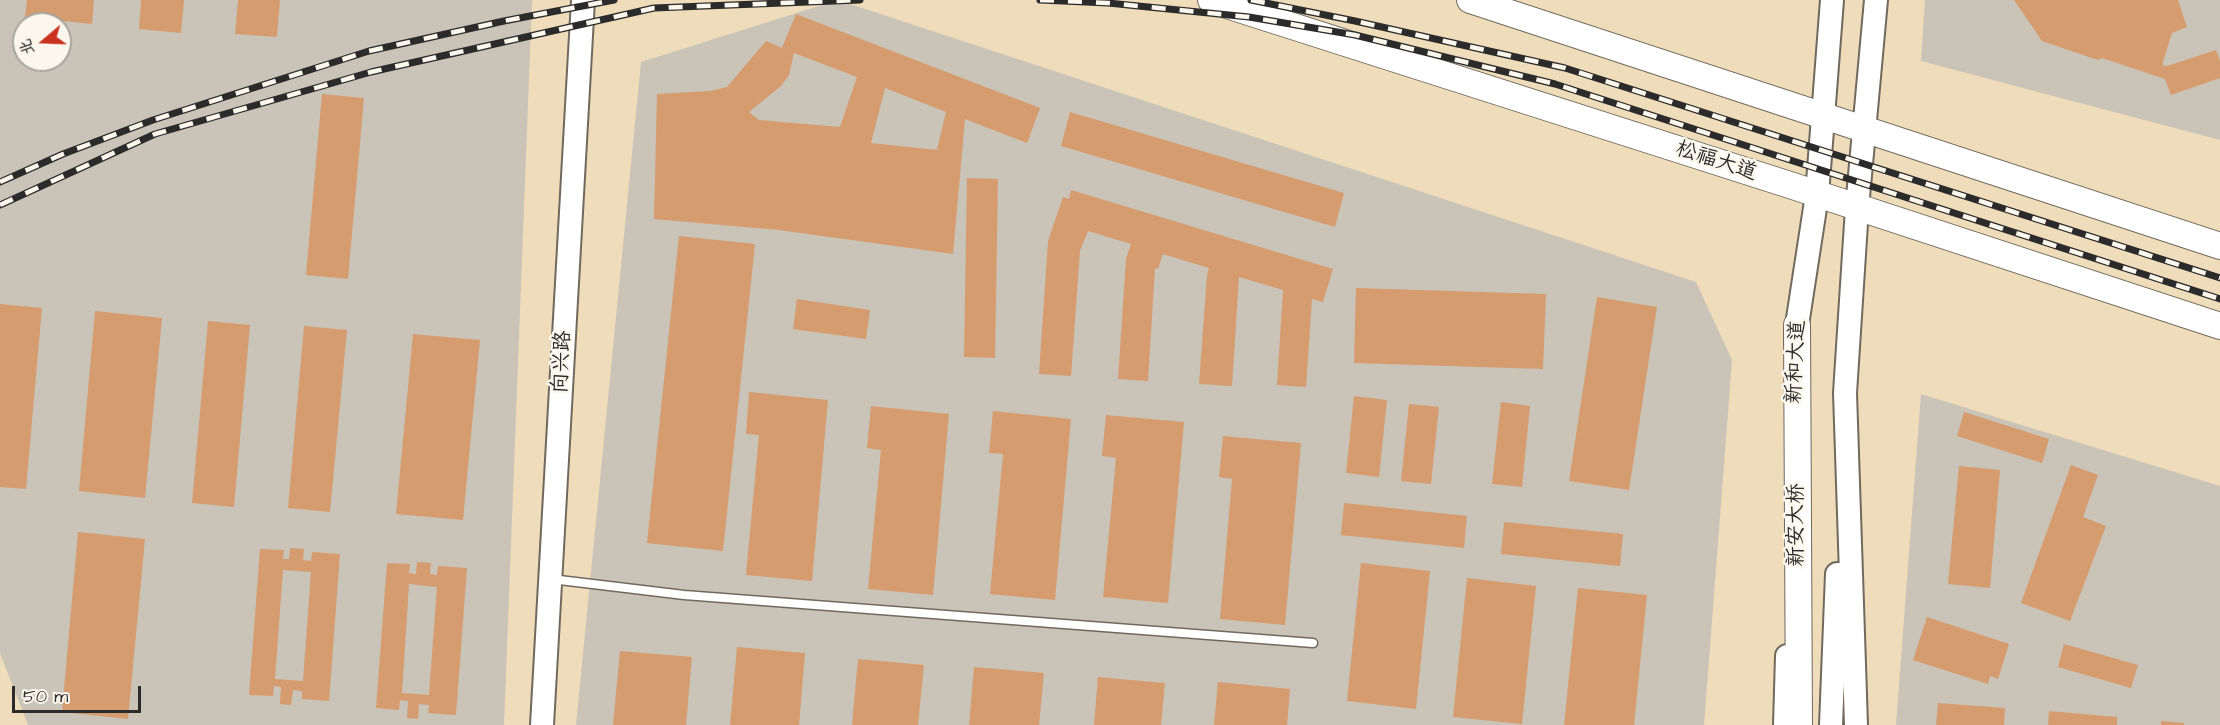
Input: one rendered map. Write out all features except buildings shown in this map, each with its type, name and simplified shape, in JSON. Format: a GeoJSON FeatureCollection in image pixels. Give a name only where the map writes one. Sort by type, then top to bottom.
{"type":"FeatureCollection","features":[{"type":"Feature","properties":{"kind":"main road","name":"向兴路"},"geometry":{"type":"LineString","coordinates":[[542,725],[584,0]]}},
{"type":"Feature","properties":{"kind":"main road","name":"松福大道"},"geometry":{"type":"LineString","coordinates":[[1211,0],[2220,326]]}},
{"type":"Feature","properties":{"kind":"main road"},"geometry":{"type":"LineString","coordinates":[[1470,0],[2220,246]]}},
{"type":"Feature","properties":{"kind":"main road","name":"新和大道"},"geometry":{"type":"LineString","coordinates":[[1785,725],[1797,325],[1817,195],[1832,0]]}},
{"type":"Feature","properties":{"kind":"main road"},"geometry":{"type":"LineString","coordinates":[[1856,725],[1845,393],[1857,208],[1876,0]]}},
{"type":"Feature","properties":{"kind":"main road","name":"新安大桥"},"geometry":{"type":"LineString","coordinates":[[1797,325],[1799,725]]}},
{"type":"Feature","properties":{"kind":"main road","name":"新安大桥"},"geometry":{"type":"LineString","coordinates":[[1831,725],[1845,393]]}},
{"type":"Feature","properties":{"kind":"lane"},"geometry":{"type":"LineString","coordinates":[[551,579],[684,595],[1313,643]]}},
{"type":"Feature","properties":{"kind":"shaded area"},"geometry":{"type":"Polygon","coordinates":[[[0,0],[532,0],[504,725],[28,725],[0,653],[0,0]]]}},
{"type":"Feature","properties":{"kind":"shaded area"},"geometry":{"type":"Polygon","coordinates":[[[838,0],[1696,282],[1732,360],[1704,725],[576,725],[641,62],[838,0]]]}},
{"type":"Feature","properties":{"kind":"shaded area"},"geometry":{"type":"Polygon","coordinates":[[[1925,0],[2220,0],[2220,140],[1921,61],[1925,0]]]}},
{"type":"Feature","properties":{"kind":"shaded area"},"geometry":{"type":"Polygon","coordinates":[[[1921,394],[2220,486],[2220,725],[1896,725],[1921,394]]]}},
{"type":"Feature","properties":{"kind":"railway"},"geometry":{"type":"LineString","coordinates":[[0,182],[63,154],[153,120],[369,51],[504,21],[614,0]]}},
{"type":"Feature","properties":{"kind":"railway"},"geometry":{"type":"LineString","coordinates":[[0,205],[155,134],[371,72],[654,8],[860,0]]}},
{"type":"Feature","properties":{"kind":"railway"},"geometry":{"type":"LineString","coordinates":[[1040,0],[1108,3],[1249,17],[1355,35],[1555,84],[2220,299]]}},
{"type":"Feature","properties":{"kind":"railway"},"geometry":{"type":"LineString","coordinates":[[1251,0],[1565,68],[2220,278]]}}]}
